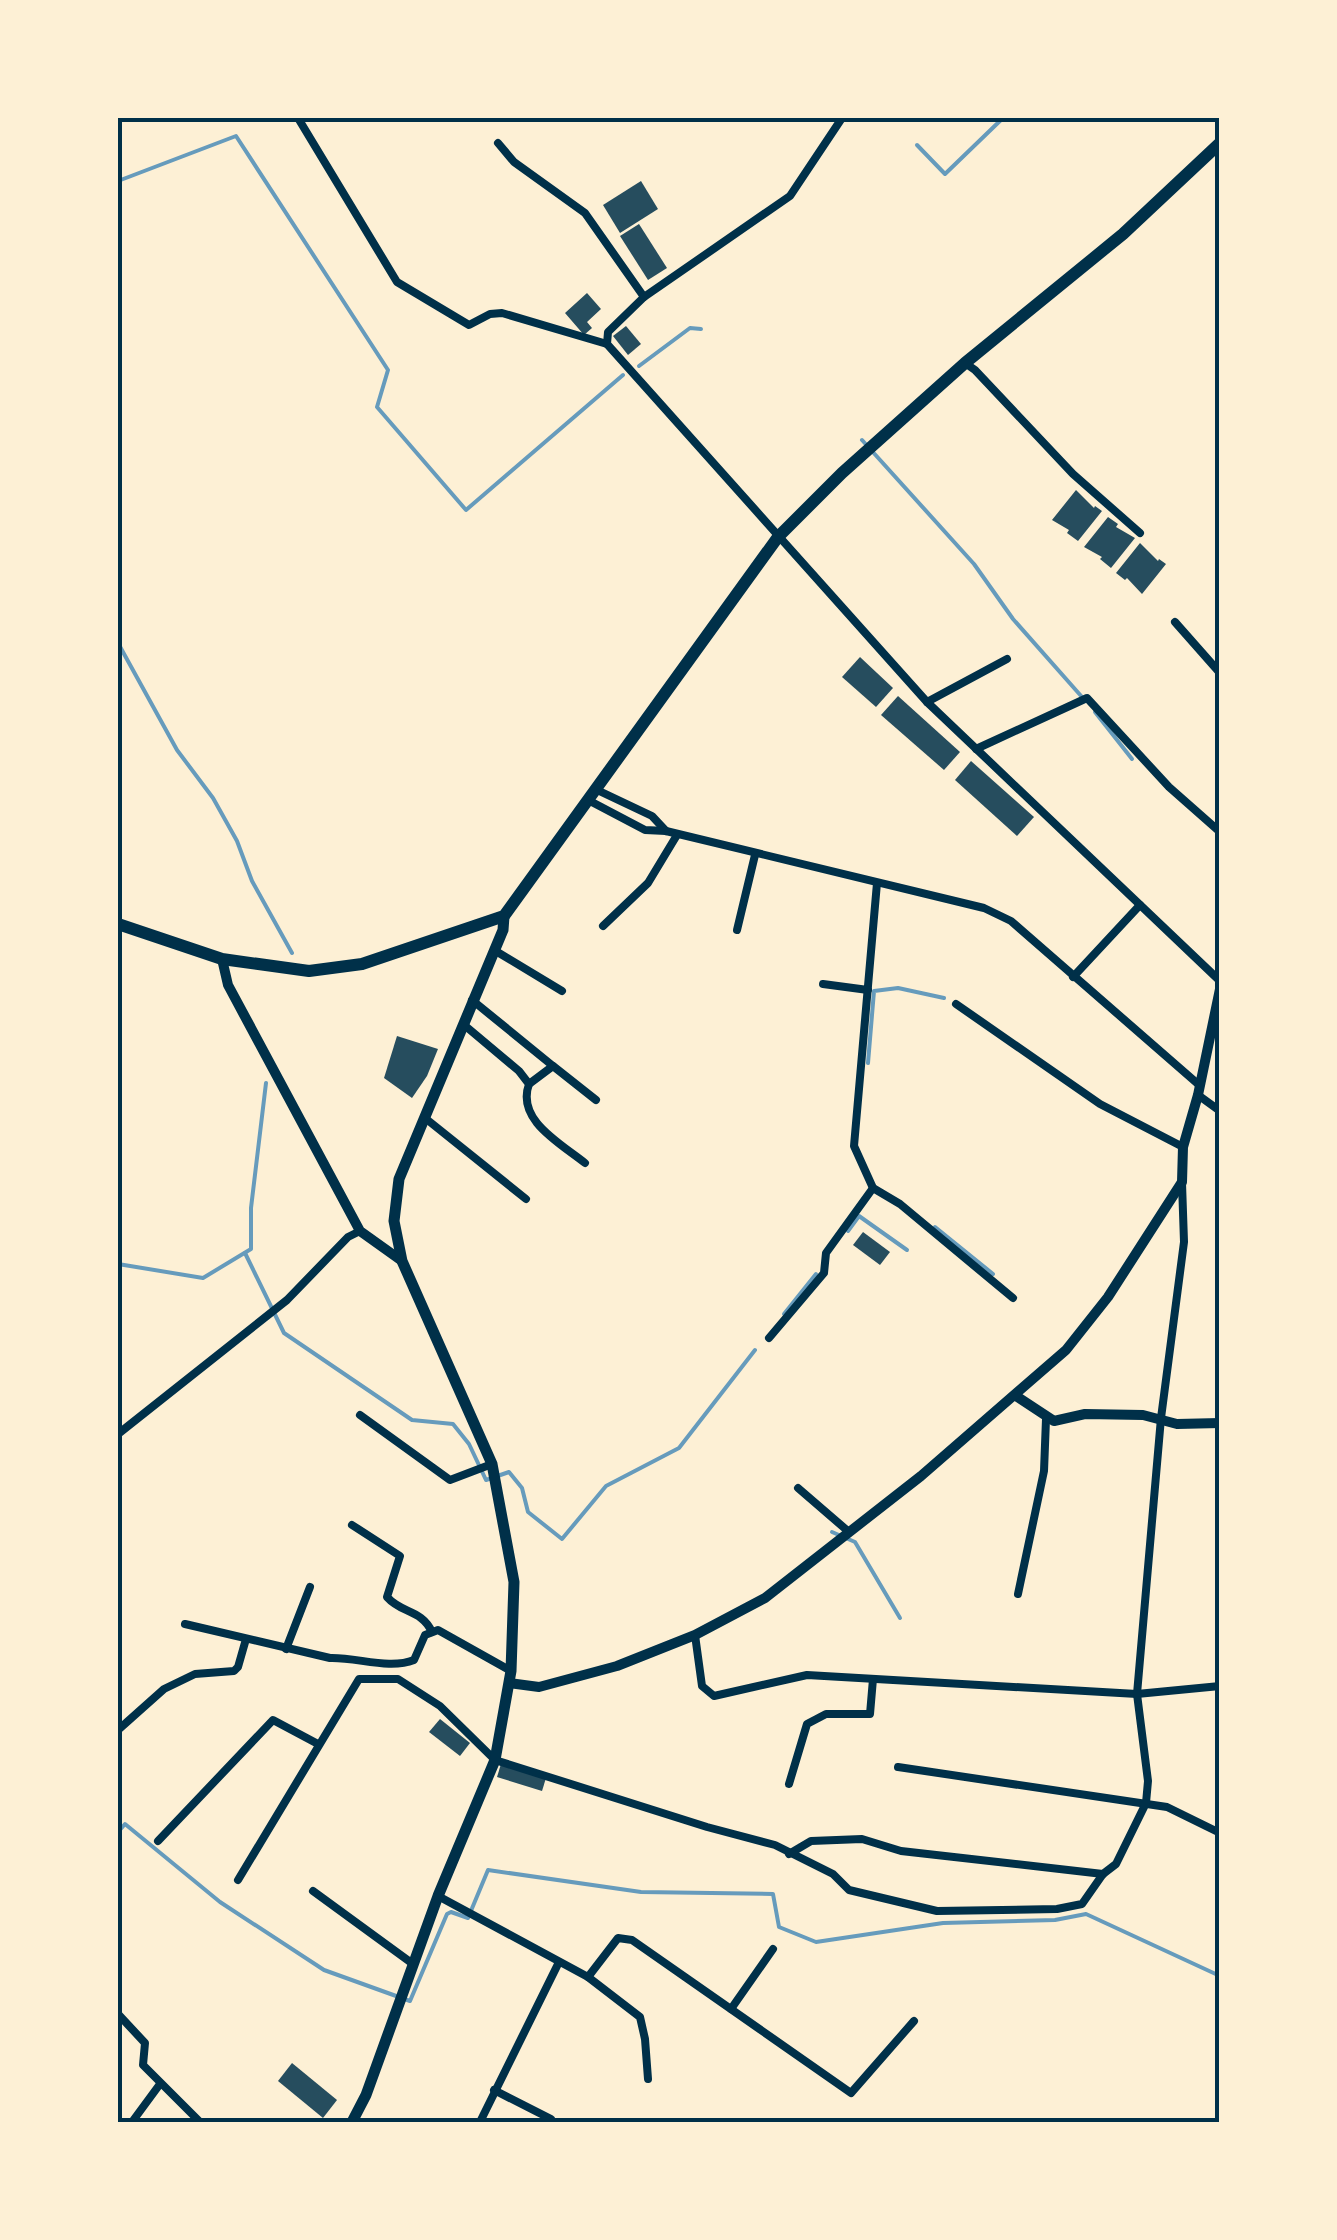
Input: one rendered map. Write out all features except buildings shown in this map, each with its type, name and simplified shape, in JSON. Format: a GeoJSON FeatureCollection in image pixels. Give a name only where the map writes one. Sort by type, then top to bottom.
{"type":"FeatureCollection","features":[{"type":"Feature","properties":{"kind":"main road"},"geometry":{"type":"LineString","coordinates":[[352,2122],[366,2096],[438,1896],[496,1760],[510,1677],[514,1573],[492,1464],[402,1261],[394,1220],[400,1179],[503,930],[504,916],[778,537],[842,473],[966,363],[1123,234],[1220,143]]}},
{"type":"Feature","properties":{"kind":"main road"},"geometry":{"type":"LineString","coordinates":[[118,924],[222,959],[310,971],[362,964],[504,916]]}},
{"type":"Feature","properties":{"kind":"street"},"geometry":{"type":"LineString","coordinates":[[298,118],[396,282],[469,324],[502,313],[607,344],[927,702],[1220,981]]}},
{"type":"Feature","properties":{"kind":"street"},"geometry":{"type":"LineString","coordinates":[[607,344],[608,332],[644,297],[790,196],[842,118]]}},
{"type":"Feature","properties":{"kind":"street"},"geometry":{"type":"LineString","coordinates":[[498,143],[514,162],[585,213],[644,297]]}},
{"type":"Feature","properties":{"kind":"street"},"geometry":{"type":"LineString","coordinates":[[966,363],[1074,474],[1140,534]]}},
{"type":"Feature","properties":{"kind":"street"},"geometry":{"type":"LineString","coordinates":[[1175,622],[1220,673]]}},
{"type":"Feature","properties":{"kind":"street"},"geometry":{"type":"LineString","coordinates":[[927,702],[1008,659]]}},
{"type":"Feature","properties":{"kind":"street"},"geometry":{"type":"LineString","coordinates":[[976,749],[1087,698],[1169,786],[1220,832]]}},
{"type":"Feature","properties":{"kind":"street"},"geometry":{"type":"LineString","coordinates":[[591,794],[652,816],[666,831]]}},
{"type":"Feature","properties":{"kind":"street"},"geometry":{"type":"LineString","coordinates":[[591,794],[645,830],[666,831],[984,908],[1011,921],[1220,1111]]}},
{"type":"Feature","properties":{"kind":"street"},"geometry":{"type":"LineString","coordinates":[[603,926],[648,883],[677,835]]}},
{"type":"Feature","properties":{"kind":"street"},"geometry":{"type":"LineString","coordinates":[[736,930],[755,855]]}},
{"type":"Feature","properties":{"kind":"street"},"geometry":{"type":"LineString","coordinates":[[878,882],[854,1146],[874,1188],[900,1204],[1012,1298]]}},
{"type":"Feature","properties":{"kind":"street"},"geometry":{"type":"LineString","coordinates":[[1073,977],[1140,906]]}},
{"type":"Feature","properties":{"kind":"street"},"geometry":{"type":"LineString","coordinates":[[494,950],[562,992]]}},
{"type":"Feature","properties":{"kind":"street"},"geometry":{"type":"LineString","coordinates":[[222,959],[228,984],[360,1231],[402,1261]]}},
{"type":"Feature","properties":{"kind":"street"},"geometry":{"type":"LineString","coordinates":[[822,984],[868,990]]}},
{"type":"Feature","properties":{"kind":"street"},"geometry":{"type":"LineString","coordinates":[[238,1880],[360,1679],[398,1680],[440,1706],[496,1760],[707,1828],[774,1845],[833,1874],[849,1890],[937,1910],[1057,1910],[1082,1904],[1103,1874],[1116,1864],[1146,1804],[1148,1782],[1137,1694],[1161,1418],[1184,1242],[1183,1146],[1220,989]]}},
{"type":"Feature","properties":{"kind":"street"},"geometry":{"type":"LineString","coordinates":[[472,1000],[596,1100]]}},
{"type":"Feature","properties":{"kind":"street"},"geometry":{"type":"LineString","coordinates":[[956,1004],[1100,1104],[1183,1146]]}},
{"type":"Feature","properties":{"kind":"street"},"geometry":{"type":"LineString","coordinates":[[462,1024],[519,1071],[529,1084]]}},
{"type":"Feature","properties":{"kind":"street"},"geometry":{"type":"LineString","coordinates":[[553,1066],[529,1084],[525,1094],[528,1111],[584,1163]]}},
{"type":"Feature","properties":{"kind":"street"},"geometry":{"type":"LineString","coordinates":[[425,1118],[526,1198]]}},
{"type":"Feature","properties":{"kind":"street"},"geometry":{"type":"LineString","coordinates":[[185,1624],[330,1658],[401,1665],[414,1660],[425,1635],[438,1630],[510,1677],[538,1687],[617,1666],[695,1634],[765,1598],[1016,1396],[1066,1350],[1108,1297],[1182,1182]]}},
{"type":"Feature","properties":{"kind":"street"},"geometry":{"type":"LineString","coordinates":[[769,1338],[824,1274],[826,1253],[874,1188]]}},
{"type":"Feature","properties":{"kind":"street"},"geometry":{"type":"LineString","coordinates":[[118,1434],[287,1300],[348,1237],[360,1231]]}},
{"type":"Feature","properties":{"kind":"street"},"geometry":{"type":"LineString","coordinates":[[1016,1396],[1054,1421],[1084,1414],[1143,1415],[1176,1424],[1220,1423]]}},
{"type":"Feature","properties":{"kind":"street"},"geometry":{"type":"LineString","coordinates":[[360,1415],[450,1480],[492,1464]]}},
{"type":"Feature","properties":{"kind":"street"},"geometry":{"type":"LineString","coordinates":[[1018,1594],[1044,1471],[1046,1419]]}},
{"type":"Feature","properties":{"kind":"street"},"geometry":{"type":"LineString","coordinates":[[798,1488],[849,1532]]}},
{"type":"Feature","properties":{"kind":"street"},"geometry":{"type":"LineString","coordinates":[[352,1526],[400,1556],[387,1597],[426,1618],[432,1632]]}},
{"type":"Feature","properties":{"kind":"street"},"geometry":{"type":"LineString","coordinates":[[286,1648],[310,1586]]}},
{"type":"Feature","properties":{"kind":"street"},"geometry":{"type":"LineString","coordinates":[[695,1634],[702,1686],[714,1696],[808,1675],[1137,1694],[1220,1686]]}},
{"type":"Feature","properties":{"kind":"street"},"geometry":{"type":"LineString","coordinates":[[118,1730],[164,1689],[195,1674],[234,1671],[246,1639]]}},
{"type":"Feature","properties":{"kind":"street"},"geometry":{"type":"LineString","coordinates":[[789,1784],[807,1724],[826,1714],[870,1714],[873,1679]]}},
{"type":"Feature","properties":{"kind":"street"},"geometry":{"type":"LineString","coordinates":[[158,1841],[273,1720],[318,1744]]}},
{"type":"Feature","properties":{"kind":"street"},"geometry":{"type":"LineString","coordinates":[[898,1767],[1167,1808],[1220,1833]]}},
{"type":"Feature","properties":{"kind":"street"},"geometry":{"type":"LineString","coordinates":[[790,1854],[810,1841],[862,1839],[901,1851],[1103,1874]]}},
{"type":"Feature","properties":{"kind":"street"},"geometry":{"type":"LineString","coordinates":[[313,1892],[413,1964]]}},
{"type":"Feature","properties":{"kind":"street"},"geometry":{"type":"LineString","coordinates":[[438,1896],[588,1978],[640,2017],[646,2039],[648,2079]]}},
{"type":"Feature","properties":{"kind":"street"},"geometry":{"type":"LineString","coordinates":[[588,1978],[618,1938],[632,1940],[850,2093],[914,2021]]}},
{"type":"Feature","properties":{"kind":"street"},"geometry":{"type":"LineString","coordinates":[[731,2009],[773,1949]]}},
{"type":"Feature","properties":{"kind":"street"},"geometry":{"type":"LineString","coordinates":[[480,2122],[559,1962]]}},
{"type":"Feature","properties":{"kind":"street"},"geometry":{"type":"LineString","coordinates":[[118,2014],[145,2044],[142,2065],[200,2122]]}},
{"type":"Feature","properties":{"kind":"street"},"geometry":{"type":"LineString","coordinates":[[132,2122],[160,2084]]}},
{"type":"Feature","properties":{"kind":"street"},"geometry":{"type":"LineString","coordinates":[[494,2090],[552,2119]]}},
{"type":"Feature","properties":{"kind":"waterway"},"geometry":{"type":"LineString","coordinates":[[917,145],[945,174],[1003,118]]}},
{"type":"Feature","properties":{"kind":"waterway"},"geometry":{"type":"LineString","coordinates":[[118,181],[236,136],[388,370],[377,407],[466,510],[623,375]]}},
{"type":"Feature","properties":{"kind":"waterway"},"geometry":{"type":"LineString","coordinates":[[639,366],[690,328],[701,329]]}},
{"type":"Feature","properties":{"kind":"waterway"},"geometry":{"type":"LineString","coordinates":[[862,440],[974,564],[1013,619],[1082,697]]}},
{"type":"Feature","properties":{"kind":"waterway"},"geometry":{"type":"LineString","coordinates":[[118,643],[177,750],[213,798],[292,953]]}},
{"type":"Feature","properties":{"kind":"waterway"},"geometry":{"type":"LineString","coordinates":[[1095,712],[1132,759]]}},
{"type":"Feature","properties":{"kind":"waterway"},"geometry":{"type":"LineString","coordinates":[[868,1063],[874,991],[898,988],[944,998]]}},
{"type":"Feature","properties":{"kind":"waterway"},"geometry":{"type":"LineString","coordinates":[[118,1264],[203,1278],[251,1249],[251,1208],[266,1083]]}},
{"type":"Feature","properties":{"kind":"waterway"},"geometry":{"type":"LineString","coordinates":[[848,1231],[859,1216],[907,1250]]}},
{"type":"Feature","properties":{"kind":"waterway"},"geometry":{"type":"LineString","coordinates":[[935,1227],[993,1274]]}},
{"type":"Feature","properties":{"kind":"waterway"},"geometry":{"type":"LineString","coordinates":[[245,1253],[284,1333],[412,1420],[453,1424],[469,1444],[486,1480],[509,1472],[522,1488],[528,1512],[562,1539],[606,1486],[679,1448],[755,1350]]}},
{"type":"Feature","properties":{"kind":"waterway"},"geometry":{"type":"LineString","coordinates":[[784,1314],[816,1274]]}},
{"type":"Feature","properties":{"kind":"waterway"},"geometry":{"type":"LineString","coordinates":[[832,1532],[855,1542],[900,1618]]}},
{"type":"Feature","properties":{"kind":"waterway"},"geometry":{"type":"LineString","coordinates":[[118,1832],[125,1824],[220,1902],[324,1970],[410,2001],[447,1914],[468,1918],[488,1870],[641,1892],[773,1894],[779,1927],[816,1942],[943,1923],[1055,1920],[1086,1914],[1220,1976]]}}]}
